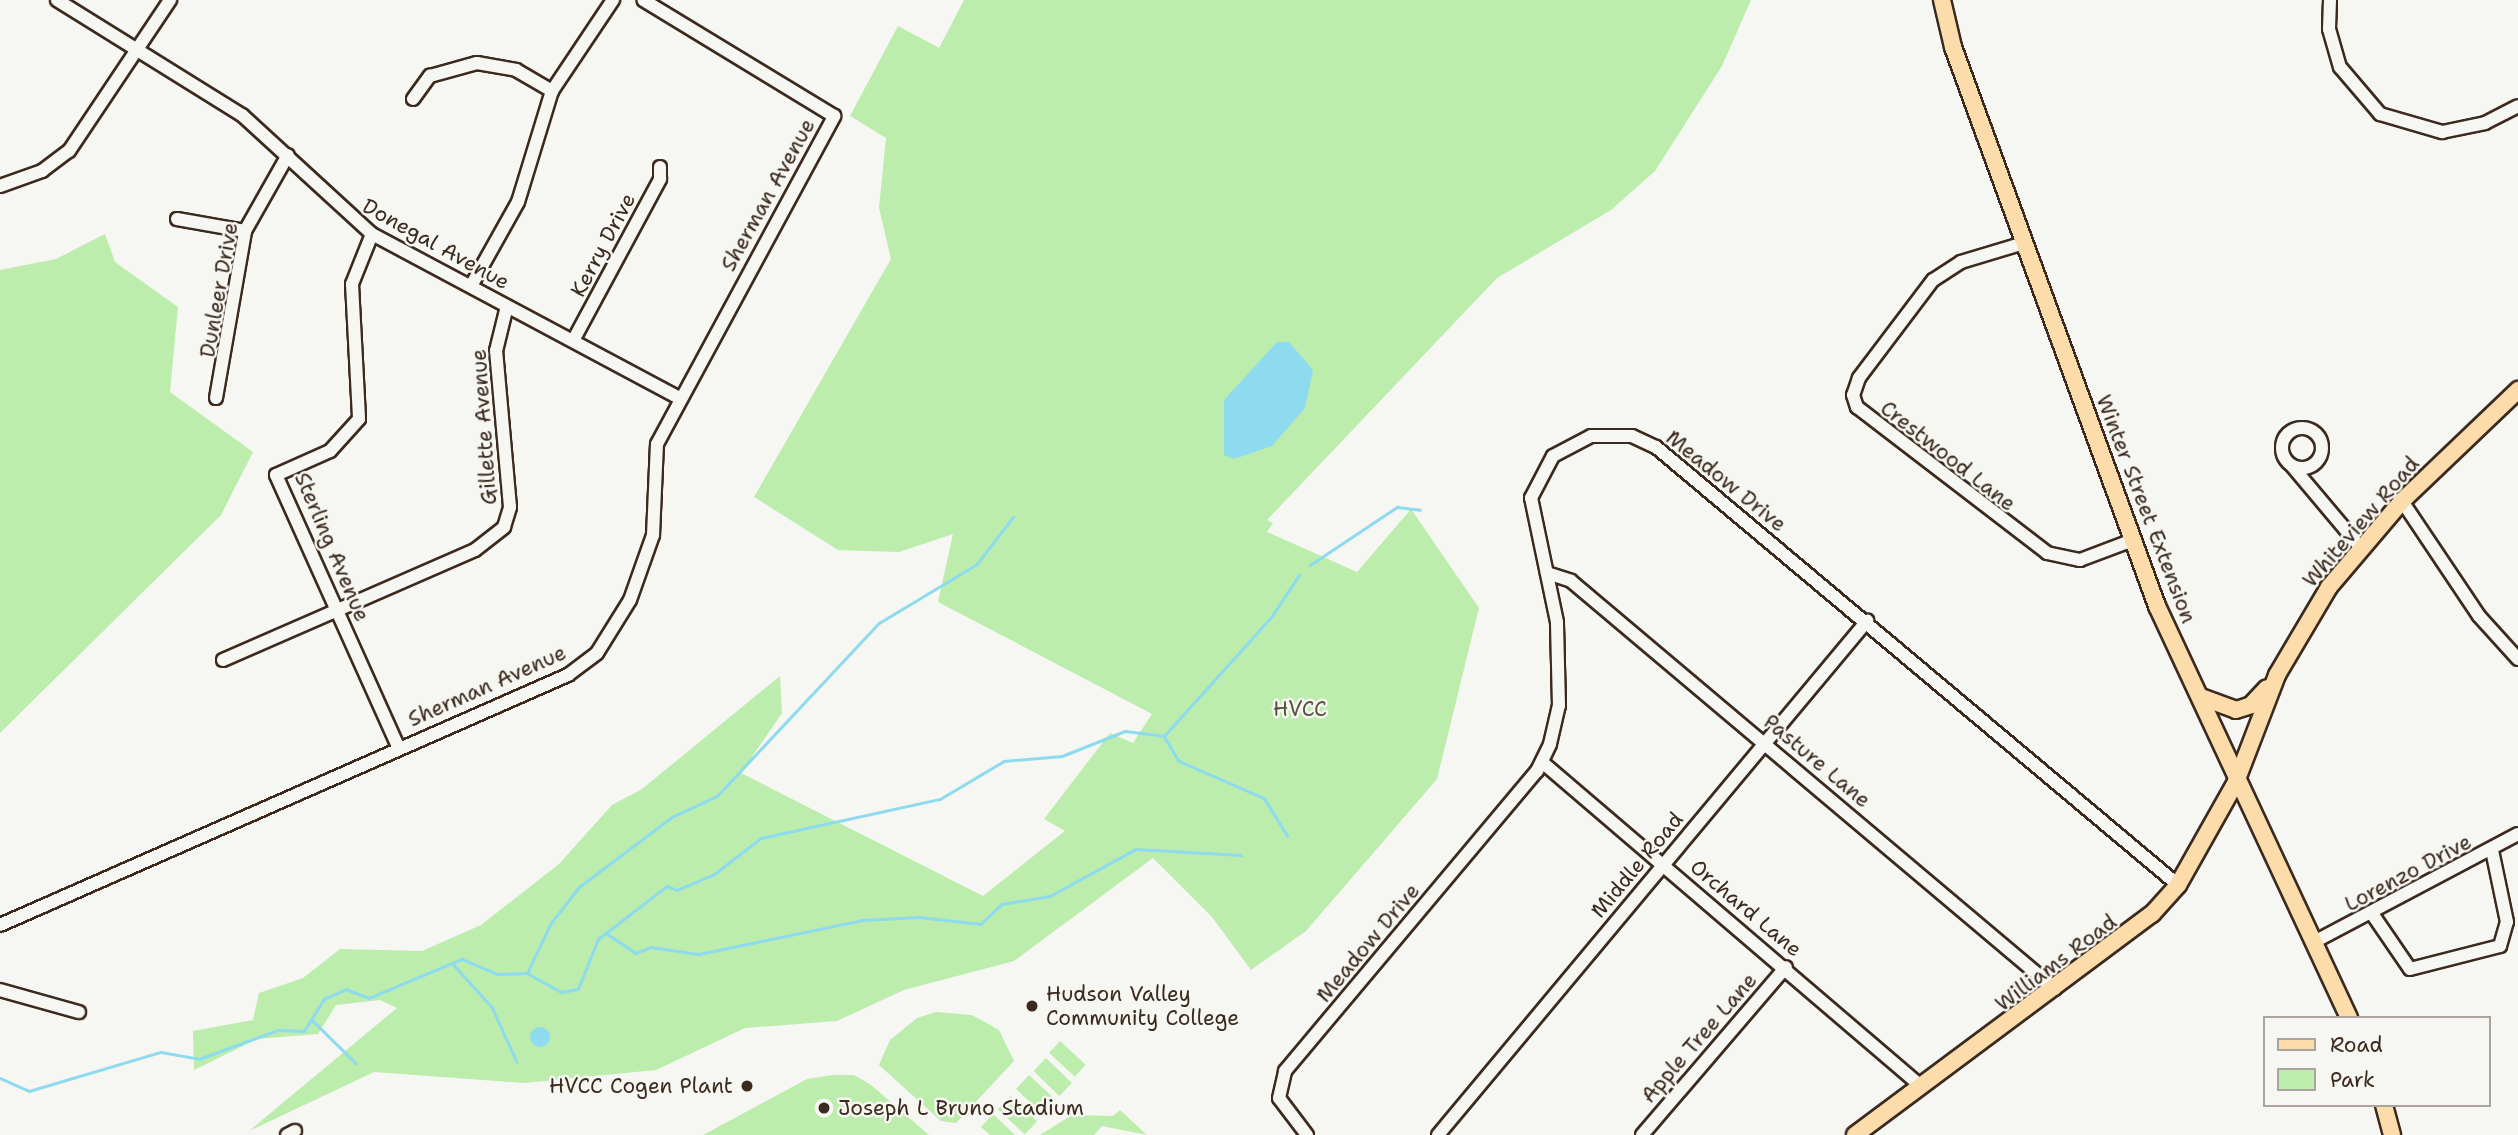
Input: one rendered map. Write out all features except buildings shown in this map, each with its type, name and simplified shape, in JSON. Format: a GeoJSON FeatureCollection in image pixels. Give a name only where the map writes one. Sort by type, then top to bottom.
{"type":"FeatureCollection","features":[{"type":"Feature","properties":{"kind":"main road","name":"Winter Street Extension"},"geometry":{"type":"LineString","coordinates":[[1942,0],[2024,243],[2133,540],[2236,782],[2348,1016]]}},
{"type":"Feature","properties":{"kind":"main road","name":"Whiteview Road"},"geometry":{"type":"LineString","coordinates":[[2236,782],[2277,675],[2307,619],[2361,548],[2402,501],[2518,390]]}},
{"type":"Feature","properties":{"kind":"main road"},"geometry":{"type":"LineString","coordinates":[[2201,697],[2225,710],[2247,707],[2277,675]]}},
{"type":"Feature","properties":{"kind":"main road","name":"Williams Road"},"geometry":{"type":"LineString","coordinates":[[1856,1135],[2126,939],[2178,885],[2236,782]]}},
{"type":"Feature","properties":{"kind":"main road"},"geometry":{"type":"LineString","coordinates":[[2385,1107],[2392,1135]]}},
{"type":"Feature","properties":{"kind":"street","name":"Donegal Avenue"},"geometry":{"type":"LineString","coordinates":[[57,0],[243,115],[372,234],[574,339],[679,398]]}},
{"type":"Feature","properties":{"kind":"street"},"geometry":{"type":"LineString","coordinates":[[0,186],[42,171],[69,151],[170,0]]}},
{"type":"Feature","properties":{"kind":"street"},"geometry":{"type":"LineString","coordinates":[[471,286],[517,202],[552,91],[613,0]]}},
{"type":"Feature","properties":{"kind":"street","name":"Sherman Avenue"},"geometry":{"type":"LineString","coordinates":[[0,925],[398,747],[568,675],[597,653],[630,600],[648,555],[656,512],[653,461],[679,398],[834,116],[643,0]]}},
{"type":"Feature","properties":{"kind":"street"},"geometry":{"type":"LineString","coordinates":[[2330,0],[2329,29],[2340,66],[2380,114],[2442,132],[2485,123],[2518,106]]}},
{"type":"Feature","properties":{"kind":"street"},"geometry":{"type":"LineString","coordinates":[[412,99],[430,76],[477,63],[516,69],[552,91]]}},
{"type":"Feature","properties":{"kind":"street","name":"Dunleer Drive"},"geometry":{"type":"LineString","coordinates":[[216,398],[246,231],[288,155]]}},
{"type":"Feature","properties":{"kind":"street","name":"Kerry Drive"},"geometry":{"type":"LineString","coordinates":[[574,339],[660,179],[660,167]]}},
{"type":"Feature","properties":{"kind":"street"},"geometry":{"type":"LineString","coordinates":[[177,219],[246,231]]}},
{"type":"Feature","properties":{"kind":"street","name":"Sterling Avenue"},"geometry":{"type":"LineString","coordinates":[[372,234],[352,296],[359,419],[330,451],[276,475],[398,747]]}},
{"type":"Feature","properties":{"kind":"street","name":"Crestwood Lane"},"geometry":{"type":"LineString","coordinates":[[2024,243],[1961,262],[1933,281],[1859,378],[1857,407],[2047,553],[2080,560],[2133,540]]}},
{"type":"Feature","properties":{"kind":"street","name":"Gillette Avenue"},"geometry":{"type":"LineString","coordinates":[[223,660],[475,550],[504,527],[510,507],[496,351],[507,306]]}},
{"type":"Feature","properties":{"kind":"street","name":"Meadow Drive"},"geometry":{"type":"LineString","coordinates":[[1307,1135],[1279,1098],[1285,1071],[1542,762],[1559,706],[1557,622],[1530,512],[1544,468],[1574,441],[1623,435],[1656,447],[1867,621],[2178,885]]}},
{"type":"Feature","properties":{"kind":"street"},"geometry":{"type":"LineString","coordinates":[[2292,466],[2361,548]]}},
{"type":"Feature","properties":{"kind":"street"},"geometry":{"type":"LineString","coordinates":[[2402,501],[2479,616],[2518,659]]}},
{"type":"Feature","properties":{"kind":"street","name":"Pasture Lane"},"geometry":{"type":"LineString","coordinates":[[1547,573],[1571,581],[2055,989]]}},
{"type":"Feature","properties":{"kind":"street","name":"Middle Road"},"geometry":{"type":"LineString","coordinates":[[1438,1135],[1867,621]]}},
{"type":"Feature","properties":{"kind":"street","name":"Orchard Lane"},"geometry":{"type":"LineString","coordinates":[[1542,762],[1786,967],[1922,1087]]}},
{"type":"Feature","properties":{"kind":"street","name":"Lorenzo Drive"},"geometry":{"type":"LineString","coordinates":[[2314,942],[2373,915],[2518,834]]}},
{"type":"Feature","properties":{"kind":"street"},"geometry":{"type":"LineString","coordinates":[[2373,915],[2410,969],[2500,946],[2507,922],[2492,850]]}},
{"type":"Feature","properties":{"kind":"street","name":"Apple Tree Lane"},"geometry":{"type":"LineString","coordinates":[[1642,1135],[1786,967]]}},
{"type":"Feature","properties":{"kind":"street"},"geometry":{"type":"LineString","coordinates":[[0,990],[79,1012]]}},
{"type":"Feature","properties":{"kind":"green space","name":"HVCC"},"geometry":{"type":"Polygon","coordinates":[[[964,0],[1751,0],[1722,66],[1655,171],[1611,210],[1497,278],[1267,520],[1273,523],[1267,532],[1357,572],[1411,509],[1479,608],[1437,779],[1306,931],[1251,970],[1212,917],[1153,858],[1014,961],[904,990],[837,1021],[745,1028],[656,1070],[524,1083],[374,1072],[249,1131],[397,1008],[380,1000],[336,1005],[318,1034],[257,1039],[194,1070],[193,1031],[253,1020],[259,993],[303,978],[340,949],[422,951],[481,925],[559,864],[612,805],[642,789],[780,676],[782,713],[741,773],[983,896],[1065,831],[1044,819],[1110,733],[1133,743],[1152,714],[938,602],[953,534],[899,552],[838,550],[754,497],[891,259],[879,208],[886,138],[850,116],[898,26],[939,48],[964,0]]]}},
{"type":"Feature","properties":{"kind":"green space"},"geometry":{"type":"Polygon","coordinates":[[[105,234],[115,262],[178,307],[170,392],[253,452],[221,515],[0,733],[0,270],[56,259],[105,234]]]}},
{"type":"Feature","properties":{"kind":"green space"},"geometry":{"type":"Polygon","coordinates":[[[936,1012],[972,1015],[999,1030],[1014,1061],[956,1123],[941,1121],[879,1065],[890,1040],[917,1018],[936,1012]]]}},
{"type":"Feature","properties":{"kind":"green space"},"geometry":{"type":"Polygon","coordinates":[[[1060,1041],[1086,1065],[1075,1077],[1049,1053],[1060,1041]]]}},
{"type":"Feature","properties":{"kind":"green space"},"geometry":{"type":"Polygon","coordinates":[[[1046,1058],[1072,1083],[1059,1096],[1033,1071],[1046,1058]]]}},
{"type":"Feature","properties":{"kind":"green space","name":"Joseph L Bruno Stadium"},"geometry":{"type":"Polygon","coordinates":[[[854,1075],[871,1085],[929,1135],[703,1135],[807,1079],[854,1075]]]}},
{"type":"Feature","properties":{"kind":"green space"},"geometry":{"type":"Polygon","coordinates":[[[1029,1075],[1055,1099],[1042,1113],[1016,1089],[1029,1075]]]}},
{"type":"Feature","properties":{"kind":"green space"},"geometry":{"type":"Polygon","coordinates":[[[1010,1096],[1037,1121],[1025,1134],[998,1109],[1010,1096]]]}},
{"type":"Feature","properties":{"kind":"green space"},"geometry":{"type":"Polygon","coordinates":[[[1120,1110],[1147,1135],[1102,1126],[1094,1135],[1040,1135],[1072,1115],[1113,1116],[1120,1110]]]}},
{"type":"Feature","properties":{"kind":"green space"},"geometry":{"type":"Polygon","coordinates":[[[993,1114],[1015,1135],[990,1135],[981,1127],[993,1114]]]}},
{"type":"Feature","properties":{"kind":"water"},"geometry":{"type":"Polygon","coordinates":[[[1277,342],[1289,342],[1313,370],[1305,408],[1272,446],[1234,459],[1224,455],[1224,400],[1277,342]]]}},
{"type":"Feature","properties":{"kind":"water"},"geometry":{"type":"Polygon","coordinates":[[[540,1027],[547,1030],[550,1037],[547,1044],[540,1047],[533,1044],[530,1037],[533,1030],[540,1027]]]}},
{"type":"Feature","properties":{"kind":"waterway"},"geometry":{"type":"LineString","coordinates":[[1310,565],[1397,507],[1420,510]]}},
{"type":"Feature","properties":{"kind":"waterway"},"geometry":{"type":"LineString","coordinates":[[527,973],[551,923],[579,887],[672,817],[717,796],[879,623],[977,564],[1013,517]]}},
{"type":"Feature","properties":{"kind":"waterway"},"geometry":{"type":"LineString","coordinates":[[0,1078],[29,1091],[161,1052],[199,1059],[278,1030],[304,1031],[324,999],[346,989],[369,998],[462,959],[498,974],[527,973],[561,992],[578,989],[598,939],[667,886],[677,890],[713,875],[761,838],[940,799],[1004,761],[1062,756],[1125,731],[1164,736],[1272,616],[1299,575]]}},
{"type":"Feature","properties":{"kind":"waterway"},"geometry":{"type":"LineString","coordinates":[[1164,736],[1179,761],[1264,798],[1287,835]]}},
{"type":"Feature","properties":{"kind":"waterway"},"geometry":{"type":"LineString","coordinates":[[606,933],[636,953],[651,947],[699,954],[863,920],[919,917],[981,924],[1002,904],[1050,896],[1136,849],[1241,855]]}},
{"type":"Feature","properties":{"kind":"waterway"},"geometry":{"type":"LineString","coordinates":[[453,964],[492,1007],[517,1062]]}},
{"type":"Feature","properties":{"kind":"waterway"},"geometry":{"type":"LineString","coordinates":[[311,1019],[356,1063]]}},
{"type":"Feature","properties":{"kind":"place","name":"Hudson Valley Community College"},"geometry":{"type":"Point","coordinates":[1032,1006]}},
{"type":"Feature","properties":{"kind":"place","name":"HVCC Cogen Plant"},"geometry":{"type":"Point","coordinates":[747,1086]}},
{"type":"Feature","properties":{"kind":"place","name":"Joseph L Bruno Stadium"},"geometry":{"type":"Point","coordinates":[824,1108]}}]}
